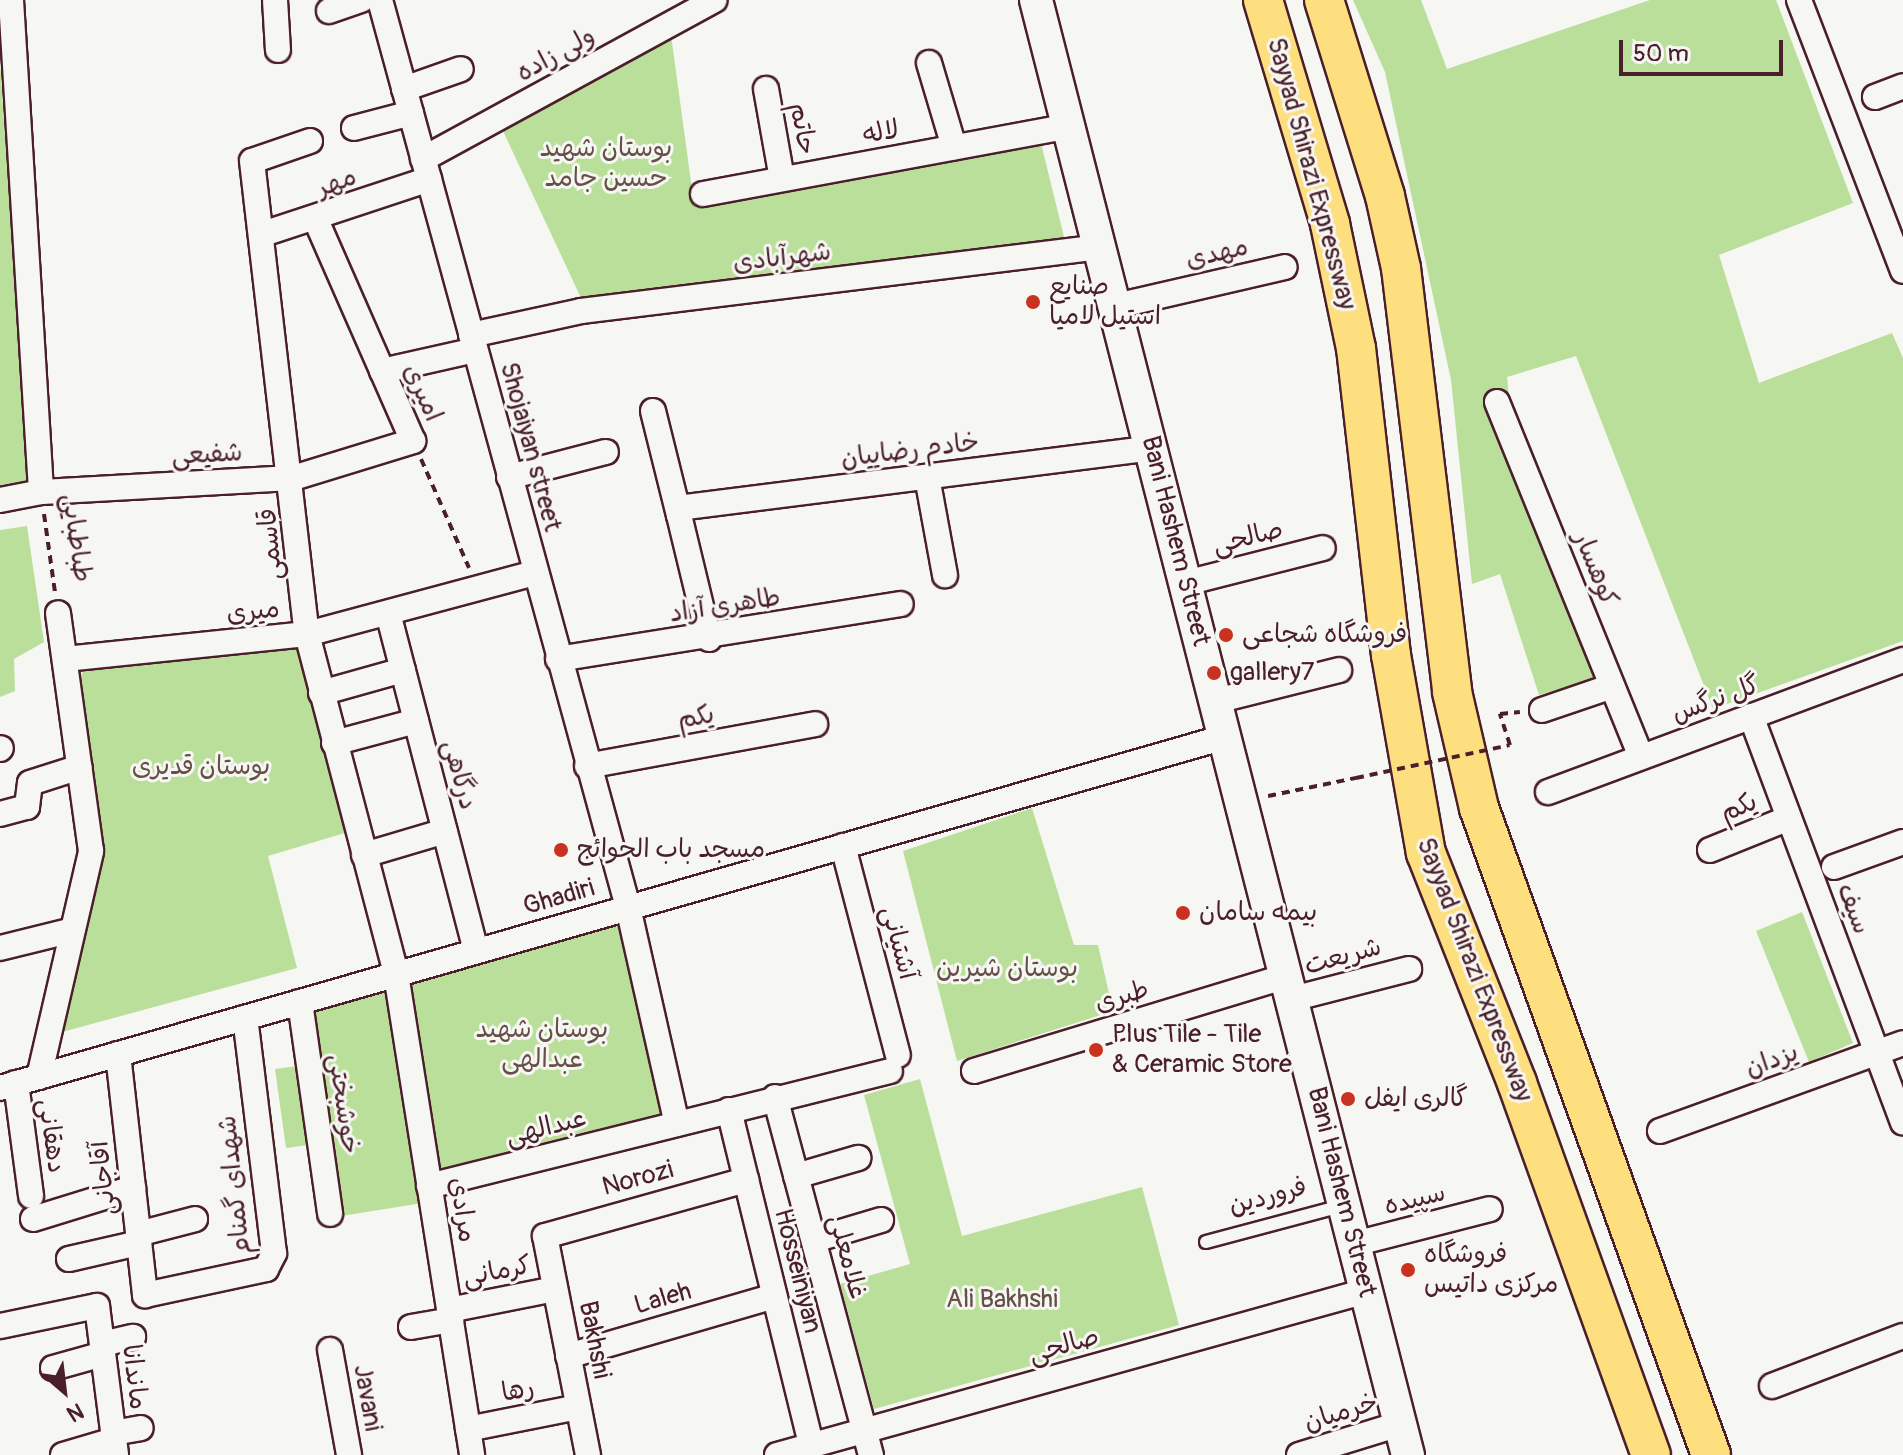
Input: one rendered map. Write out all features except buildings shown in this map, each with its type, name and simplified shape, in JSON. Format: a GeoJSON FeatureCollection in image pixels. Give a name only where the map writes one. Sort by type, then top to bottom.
{"type":"FeatureCollection","features":[{"type":"Feature","properties":{"kind":"highway","name":"Sayyad Shirazi Expressway"},"geometry":{"type":"LineString","coordinates":[[1263,0],[1330,224],[1356,348],[1391,655],[1426,853],[1517,1083],[1651,1455]]}},
{"type":"Feature","properties":{"kind":"highway"},"geometry":{"type":"LineString","coordinates":[[1324,0],[1381,181],[1401,268],[1452,692],[1479,808],[1711,1455]]}},
{"type":"Feature","properties":{"kind":"main road","name":"Bani Hashem Street"},"geometry":{"type":"LineString","coordinates":[[1036,0],[1408,1455]]}},
{"type":"Feature","properties":{"kind":"street"},"geometry":{"type":"LineString","coordinates":[[275,0],[278,50]]}},
{"type":"Feature","properties":{"kind":"street"},"geometry":{"type":"LineString","coordinates":[[329,11],[361,0]]}},
{"type":"Feature","properties":{"kind":"street","name":"Shojaiyan street"},"geometry":{"type":"LineString","coordinates":[[380,0],[628,907]]}},
{"type":"Feature","properties":{"kind":"street","name":"ولی زاده"},"geometry":{"type":"LineString","coordinates":[[426,169],[715,0]]}},
{"type":"Feature","properties":{"kind":"street"},"geometry":{"type":"LineString","coordinates":[[1799,0],[1903,271]]}},
{"type":"Feature","properties":{"kind":"street","name":"طباطبایی"},"geometry":{"type":"LineString","coordinates":[[8,4],[41,492]]}},
{"type":"Feature","properties":{"kind":"street"},"geometry":{"type":"LineString","coordinates":[[929,63],[954,147]]}},
{"type":"Feature","properties":{"kind":"street"},"geometry":{"type":"LineString","coordinates":[[404,89],[461,69]]}},
{"type":"Feature","properties":{"kind":"street"},"geometry":{"type":"LineString","coordinates":[[1875,97],[1903,86]]}},
{"type":"Feature","properties":{"kind":"street","name":"حاتم"},"geometry":{"type":"LineString","coordinates":[[766,89],[782,179]]}},
{"type":"Feature","properties":{"kind":"street"},"geometry":{"type":"LineString","coordinates":[[354,128],[411,113]]}},
{"type":"Feature","properties":{"kind":"street","name":"لاله"},"geometry":{"type":"LineString","coordinates":[[703,194],[1070,126]]}},
{"type":"Feature","properties":{"kind":"street","name":"قاسمی"},"geometry":{"type":"LineString","coordinates":[[310,141],[252,161],[293,478],[307,634],[396,974]]}},
{"type":"Feature","properties":{"kind":"street","name":"مهر"},"geometry":{"type":"LineString","coordinates":[[263,234],[316,220],[426,169]]}},
{"type":"Feature","properties":{"kind":"street","name":"امیری"},"geometry":{"type":"LineString","coordinates":[[316,220],[413,441]]}},
{"type":"Feature","properties":{"kind":"street","name":"شهرآبادی"},"geometry":{"type":"LineString","coordinates":[[382,371],[581,311],[1101,247]]}},
{"type":"Feature","properties":{"kind":"street","name":"مهدی"},"geometry":{"type":"LineString","coordinates":[[1116,306],[1285,267]]}},
{"type":"Feature","properties":{"kind":"street","name":"کوهسار"},"geometry":{"type":"LineString","coordinates":[[1497,402],[1641,757]]}},
{"type":"Feature","properties":{"kind":"street"},"geometry":{"type":"LineString","coordinates":[[653,411],[709,639]]}},
{"type":"Feature","properties":{"kind":"street","name":"شفیعی"},"geometry":{"type":"LineString","coordinates":[[0,500],[41,492],[293,478],[413,441]]}},
{"type":"Feature","properties":{"kind":"street","name":"خادم رضاییان"},"geometry":{"type":"LineString","coordinates":[[679,515],[686,507],[1152,448]]}},
{"type":"Feature","properties":{"kind":"street"},"geometry":{"type":"LineString","coordinates":[[509,477],[606,452]]}},
{"type":"Feature","properties":{"kind":"street"},"geometry":{"type":"LineString","coordinates":[[927,477],[945,575]]}},
{"type":"Feature","properties":{"kind":"street","name":"صالحی"},"geometry":{"type":"LineString","coordinates":[[1186,583],[1323,548]]}},
{"type":"Feature","properties":{"kind":"street","name":"میری"},"geometry":{"type":"LineString","coordinates":[[65,659],[307,634],[535,573]]}},
{"type":"Feature","properties":{"kind":"street","name":"طاهری آزاد"},"geometry":{"type":"LineString","coordinates":[[558,659],[709,639],[901,604]]}},
{"type":"Feature","properties":{"kind":"street","name":"طباطبایی"},"geometry":{"type":"LineString","coordinates":[[18,1083],[69,931],[91,851],[58,613]]}},
{"type":"Feature","properties":{"kind":"street","name":"درگاهی"},"geometry":{"type":"LineString","coordinates":[[388,613],[476,951]]}},
{"type":"Feature","properties":{"kind":"street","name":"گل نرگس"},"geometry":{"type":"LineString","coordinates":[[1548,792],[1903,660]]}},
{"type":"Feature","properties":{"kind":"street"},"geometry":{"type":"LineString","coordinates":[[321,693],[403,670]]}},
{"type":"Feature","properties":{"kind":"street"},"geometry":{"type":"LineString","coordinates":[[1216,701],[1339,670]]}},
{"type":"Feature","properties":{"kind":"street"},"geometry":{"type":"LineString","coordinates":[[1542,710],[1612,686]]}},
{"type":"Feature","properties":{"kind":"street","name":"سیف"},"geometry":{"type":"LineString","coordinates":[[1751,716],[1903,1122]]}},
{"type":"Feature","properties":{"kind":"street"},"geometry":{"type":"LineString","coordinates":[[334,743],[416,721]]}},
{"type":"Feature","properties":{"kind":"street","name":"یکم"},"geometry":{"type":"LineString","coordinates":[[587,766],[815,724]]}},
{"type":"Feature","properties":{"kind":"street","name":"Ghadiri"},"geometry":{"type":"LineString","coordinates":[[18,1083],[1225,737]]}},
{"type":"Feature","properties":{"kind":"street"},"geometry":{"type":"LineString","coordinates":[[0,814],[27,807],[30,783],[80,767]]}},
{"type":"Feature","properties":{"kind":"street","name":"یکم"},"geometry":{"type":"LineString","coordinates":[[1710,850],[1789,818]]}},
{"type":"Feature","properties":{"kind":"street"},"geometry":{"type":"LineString","coordinates":[[364,855],[445,831]]}},
{"type":"Feature","properties":{"kind":"street"},"geometry":{"type":"LineString","coordinates":[[1834,867],[1903,842]]}},
{"type":"Feature","properties":{"kind":"street","name":"آشتیانی"},"geometry":{"type":"LineString","coordinates":[[843,846],[894,1063]]}},
{"type":"Feature","properties":{"kind":"street"},"geometry":{"type":"LineString","coordinates":[[628,907],[677,1124]]}},
{"type":"Feature","properties":{"kind":"street"},"geometry":{"type":"LineString","coordinates":[[0,948],[69,931]]}},
{"type":"Feature","properties":{"kind":"street","name":"شریعت"},"geometry":{"type":"LineString","coordinates":[[1289,988],[1409,969]]}},
{"type":"Feature","properties":{"kind":"street","name":"مرادی"},"geometry":{"type":"LineString","coordinates":[[396,974],[472,1455]]}},
{"type":"Feature","properties":{"kind":"street","name":"طبری"},"geometry":{"type":"LineString","coordinates":[[974,1071],[1289,988]]}},
{"type":"Feature","properties":{"kind":"street","name":"خوشبختی"},"geometry":{"type":"LineString","coordinates":[[300,1002],[330,1214]]}},
{"type":"Feature","properties":{"kind":"street","name":"شهدای گمنام"},"geometry":{"type":"LineString","coordinates":[[145,1295],[266,1269],[272,1263],[245,1018]]}},
{"type":"Feature","properties":{"kind":"street","name":"یزدان"},"geometry":{"type":"LineString","coordinates":[[1660,1131],[1903,1043]]}},
{"type":"Feature","properties":{"kind":"street","name":"آقاجانی"},"geometry":{"type":"LineString","coordinates":[[118,1054],[145,1295]]}},
{"type":"Feature","properties":{"kind":"street","name":"عبدالهی"},"geometry":{"type":"LineString","coordinates":[[429,1186],[677,1124],[894,1063]]}},
{"type":"Feature","properties":{"kind":"street","name":"دهقانی"},"geometry":{"type":"LineString","coordinates":[[18,1083],[32,1208],[133,1188]]}},
{"type":"Feature","properties":{"kind":"street","name":"غلامعلی"},"geometry":{"type":"LineString","coordinates":[[775,1097],[871,1455]]}},
{"type":"Feature","properties":{"kind":"street","name":"Hosseiniyan"},"geometry":{"type":"LineString","coordinates":[[729,1110],[811,1445]]}},
{"type":"Feature","properties":{"kind":"street"},"geometry":{"type":"LineString","coordinates":[[796,1176],[858,1158]]}},
{"type":"Feature","properties":{"kind":"street","name":"Norozi"},"geometry":{"type":"LineString","coordinates":[[545,1236],[746,1180]]}},
{"type":"Feature","properties":{"kind":"street","name":"سپیده"},"geometry":{"type":"LineString","coordinates":[[1354,1244],[1490,1209]]}},
{"type":"Feature","properties":{"kind":"street"},"geometry":{"type":"LineString","coordinates":[[69,1259],[195,1219]]}},
{"type":"Feature","properties":{"kind":"street"},"geometry":{"type":"LineString","coordinates":[[814,1240],[881,1220]]}},
{"type":"Feature","properties":{"kind":"street","name":"Bakhshi"},"geometry":{"type":"LineString","coordinates":[[545,1236],[588,1455]]}},
{"type":"Feature","properties":{"kind":"street","name":"کرمانی"},"geometry":{"type":"LineString","coordinates":[[411,1327],[555,1289]]}},
{"type":"Feature","properties":{"kind":"street","name":"صالحی"},"geometry":{"type":"LineString","coordinates":[[777,1455],[1366,1291]]}},
{"type":"Feature","properties":{"kind":"street","name":"Laleh"},"geometry":{"type":"LineString","coordinates":[[568,1356],[774,1296]]}},
{"type":"Feature","properties":{"kind":"street","name":"ماندانا"},"geometry":{"type":"LineString","coordinates":[[0,1326],[97,1306],[114,1443]]}},
{"type":"Feature","properties":{"kind":"street"},"geometry":{"type":"LineString","coordinates":[[1772,1386],[1903,1336]]}},
{"type":"Feature","properties":{"kind":"street"},"geometry":{"type":"LineString","coordinates":[[53,1368],[133,1337]]}},
{"type":"Feature","properties":{"kind":"street","name":"Javani"},"geometry":{"type":"LineString","coordinates":[[330,1350],[349,1455]]}},
{"type":"Feature","properties":{"kind":"street","name":"رها"},"geometry":{"type":"LineString","coordinates":[[468,1429],[578,1407]]}},
{"type":"Feature","properties":{"kind":"street","name":"خرمیان"},"geometry":{"type":"LineString","coordinates":[[1299,1455],[1400,1424]]}},
{"type":"Feature","properties":{"kind":"street"},"geometry":{"type":"LineString","coordinates":[[63,1455],[114,1443],[141,1428]]}},
{"type":"Feature","properties":{"kind":"lane","name":"فروردین"},"geometry":{"type":"LineString","coordinates":[[1206,1242],[1345,1205]]}},
{"type":"Feature","properties":{"kind":"path","name":"امیری"},"geometry":{"type":"LineString","coordinates":[[413,441],[478,589]]}},
{"type":"Feature","properties":{"kind":"path","name":"طباطبایی"},"geometry":{"type":"LineString","coordinates":[[41,492],[58,613]]}},
{"type":"Feature","properties":{"kind":"path"},"geometry":{"type":"LineString","coordinates":[[1242,802],[1510,745],[1500,714]]}},
{"type":"Feature","properties":{"kind":"green space"},"geometry":{"type":"Polygon","coordinates":[[[1353,0],[1421,0],[1447,69],[1650,0],[1776,0],[1853,203],[1719,255],[1759,383],[1892,333],[1903,358],[1903,641],[1713,709],[1576,356],[1507,377],[1517,478],[1601,677],[1539,695],[1500,574],[1472,584],[1451,380],[1385,72],[1353,0]]]}},
{"type":"Feature","properties":{"kind":"green space","name":"بوستان شهید حسین جامد"},"geometry":{"type":"Polygon","coordinates":[[[671,35],[694,204],[1040,139],[1065,241],[582,300],[502,129],[671,35]]]}},
{"type":"Feature","properties":{"kind":"green space"},"geometry":{"type":"Polygon","coordinates":[[[0,62],[29,480],[0,485],[0,62]]]}},
{"type":"Feature","properties":{"kind":"green space"},"geometry":{"type":"Polygon","coordinates":[[[27,526],[44,642],[14,659],[15,691],[0,697],[0,530],[27,526]]]}},
{"type":"Feature","properties":{"kind":"green space","name":"بوستان قدیری"},"geometry":{"type":"Polygon","coordinates":[[[303,644],[348,832],[268,856],[297,968],[55,1034],[99,847],[76,683],[87,666],[303,644]]]}},
{"type":"Feature","properties":{"kind":"green space","name":"بوستان شیرین"},"geometry":{"type":"Polygon","coordinates":[[[1032,808],[1074,945],[1098,945],[1113,1011],[957,1061],[903,851],[1032,808]]]}},
{"type":"Feature","properties":{"kind":"green space"},"geometry":{"type":"Polygon","coordinates":[[[1802,912],[1853,1043],[1809,1062],[1756,931],[1802,912]]]}},
{"type":"Feature","properties":{"kind":"green space","name":"بوستان شهید عبدالهی"},"geometry":{"type":"Polygon","coordinates":[[[621,915],[669,1119],[435,1177],[403,977],[621,915]]]}},
{"type":"Feature","properties":{"kind":"green space"},"geometry":{"type":"Polygon","coordinates":[[[390,985],[423,1203],[341,1216],[310,1008],[390,985]]]}},
{"type":"Feature","properties":{"kind":"green space"},"geometry":{"type":"Polygon","coordinates":[[[305,1065],[316,1144],[286,1148],[275,1069],[305,1065]]]}},
{"type":"Feature","properties":{"kind":"green space","name":"Ali Bakhshi"},"geometry":{"type":"Polygon","coordinates":[[[920,1079],[962,1236],[1142,1187],[1179,1325],[874,1409],[840,1284],[910,1264],[864,1095],[920,1079]]]}},
{"type":"Feature","properties":{"kind":"place","name":"صنایع استیل لامیا"},"geometry":{"type":"Point","coordinates":[1033,302]}},
{"type":"Feature","properties":{"kind":"place","name":"فروشگاه شجاعی"},"geometry":{"type":"Point","coordinates":[1226,635]}},
{"type":"Feature","properties":{"kind":"place","name":"gallery7"},"geometry":{"type":"Point","coordinates":[1214,673]}},
{"type":"Feature","properties":{"kind":"place","name":"مسجد باب الحوائج"},"geometry":{"type":"Point","coordinates":[561,850]}},
{"type":"Feature","properties":{"kind":"place","name":"بیمه سامان"},"geometry":{"type":"Point","coordinates":[1183,913]}},
{"type":"Feature","properties":{"kind":"place","name":"Plus Tile - Tile & Ceramic Store"},"geometry":{"type":"Point","coordinates":[1096,1050]}},
{"type":"Feature","properties":{"kind":"place","name":"گالری ایفل"},"geometry":{"type":"Point","coordinates":[1348,1099]}},
{"type":"Feature","properties":{"kind":"place","name":"فروشگاه مرکزی داتیس"},"geometry":{"type":"Point","coordinates":[1408,1270]}}]}
